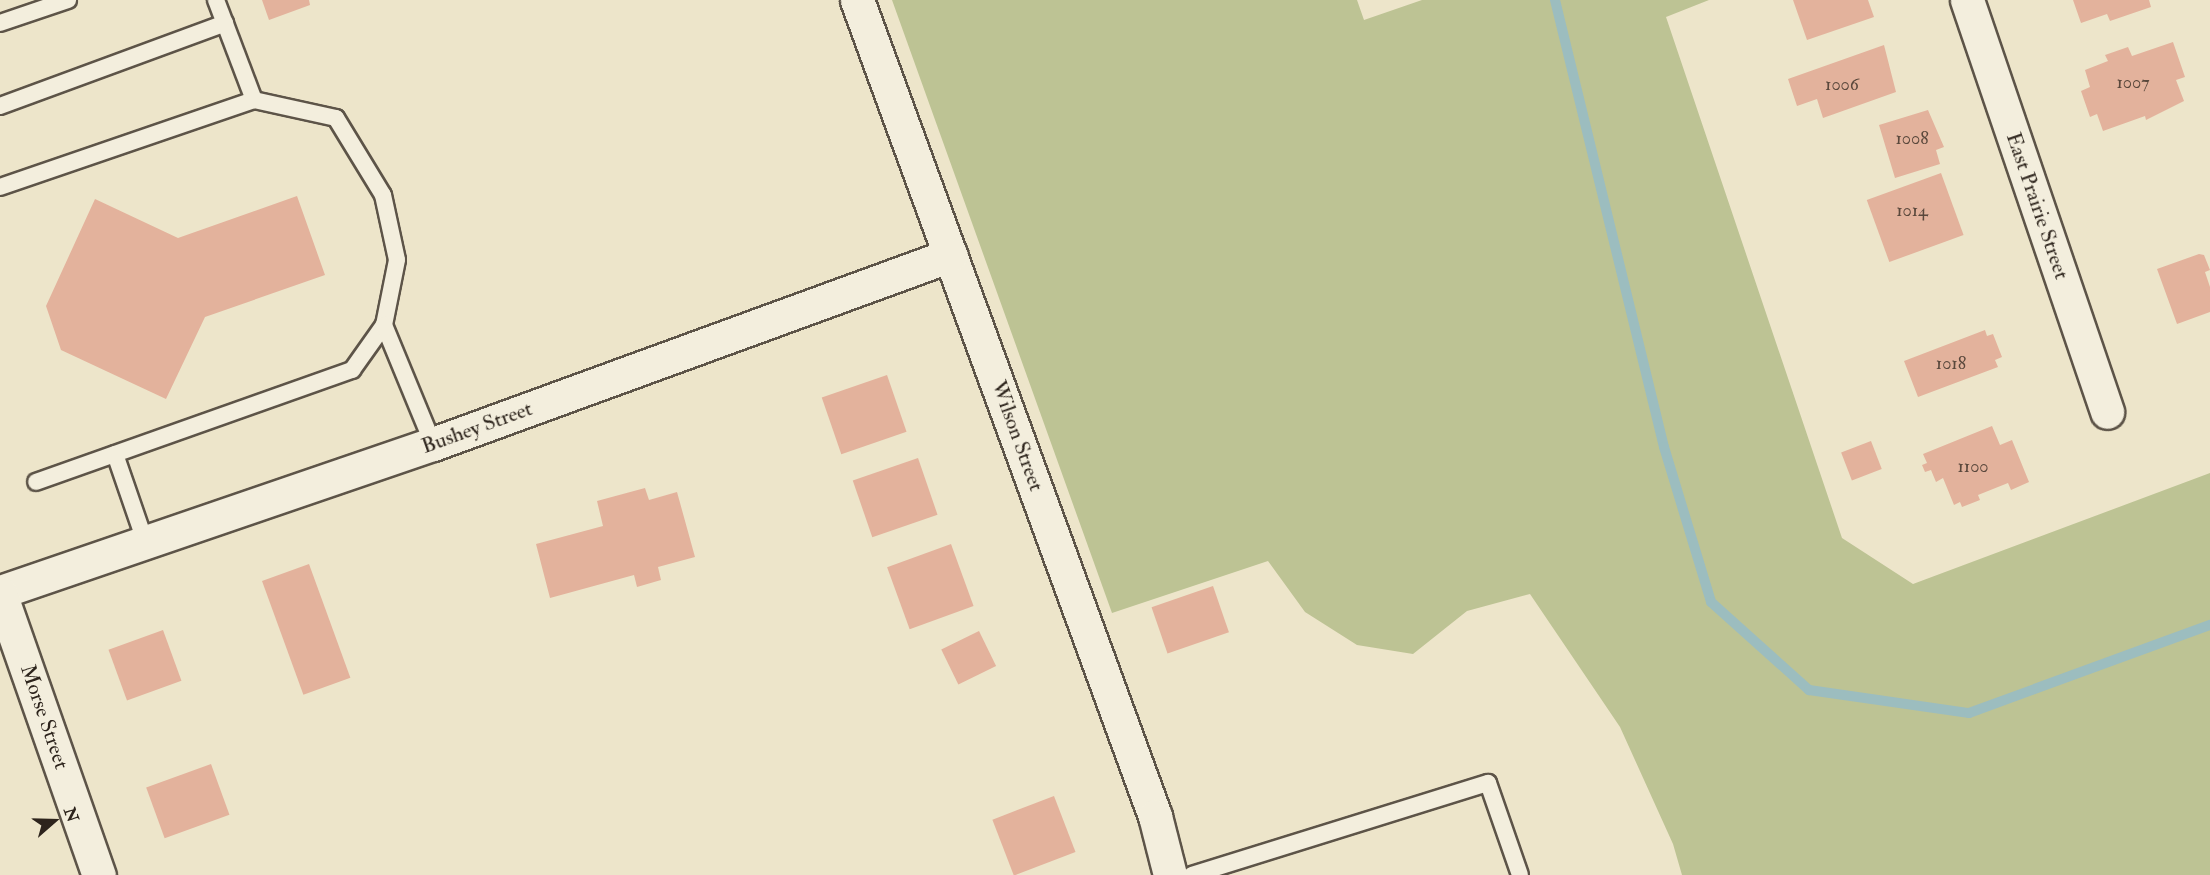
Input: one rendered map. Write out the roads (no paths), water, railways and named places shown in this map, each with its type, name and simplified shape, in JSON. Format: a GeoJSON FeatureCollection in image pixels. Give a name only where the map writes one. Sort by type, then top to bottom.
{"type":"FeatureCollection","features":[{"type":"Feature","properties":{"kind":"street","name":"Wilson Street"},"geometry":{"type":"LineString","coordinates":[[857,0],[1155,816],[1170,875]]}},
{"type":"Feature","properties":{"kind":"street","name":"East Prairie Street"},"geometry":{"type":"LineString","coordinates":[[1967,0],[2107,412]]}},
{"type":"Feature","properties":{"kind":"street","name":"Bushey Street"},"geometry":{"type":"LineString","coordinates":[[0,592],[433,444],[951,255]]}},
{"type":"Feature","properties":{"kind":"street","name":"Morse Street"},"geometry":{"type":"LineString","coordinates":[[0,592],[99,875]]}},
{"type":"Feature","properties":{"kind":"lane"},"geometry":{"type":"LineString","coordinates":[[0,23],[68,0]]}},
{"type":"Feature","properties":{"kind":"lane"},"geometry":{"type":"LineString","coordinates":[[216,0],[254,100]]}},
{"type":"Feature","properties":{"kind":"lane"},"geometry":{"type":"LineString","coordinates":[[0,106],[225,23]]}},
{"type":"Feature","properties":{"kind":"lane"},"geometry":{"type":"LineString","coordinates":[[0,187],[254,100],[336,118],[383,195],[397,260],[384,324],[352,370],[36,482]]}},
{"type":"Feature","properties":{"kind":"lane"},"geometry":{"type":"LineString","coordinates":[[384,324],[433,444]]}},
{"type":"Feature","properties":{"kind":"lane"},"geometry":{"type":"LineString","coordinates":[[115,454],[145,541]]}},
{"type":"Feature","properties":{"kind":"lane"},"geometry":{"type":"LineString","coordinates":[[1192,875],[1488,783],[1520,875]]}},
{"type":"Feature","properties":{"kind":"waterway"},"geometry":{"type":"LineString","coordinates":[[1555,0],[1664,447],[1711,602],[1809,690],[1969,713],[2210,625]]}}]}
